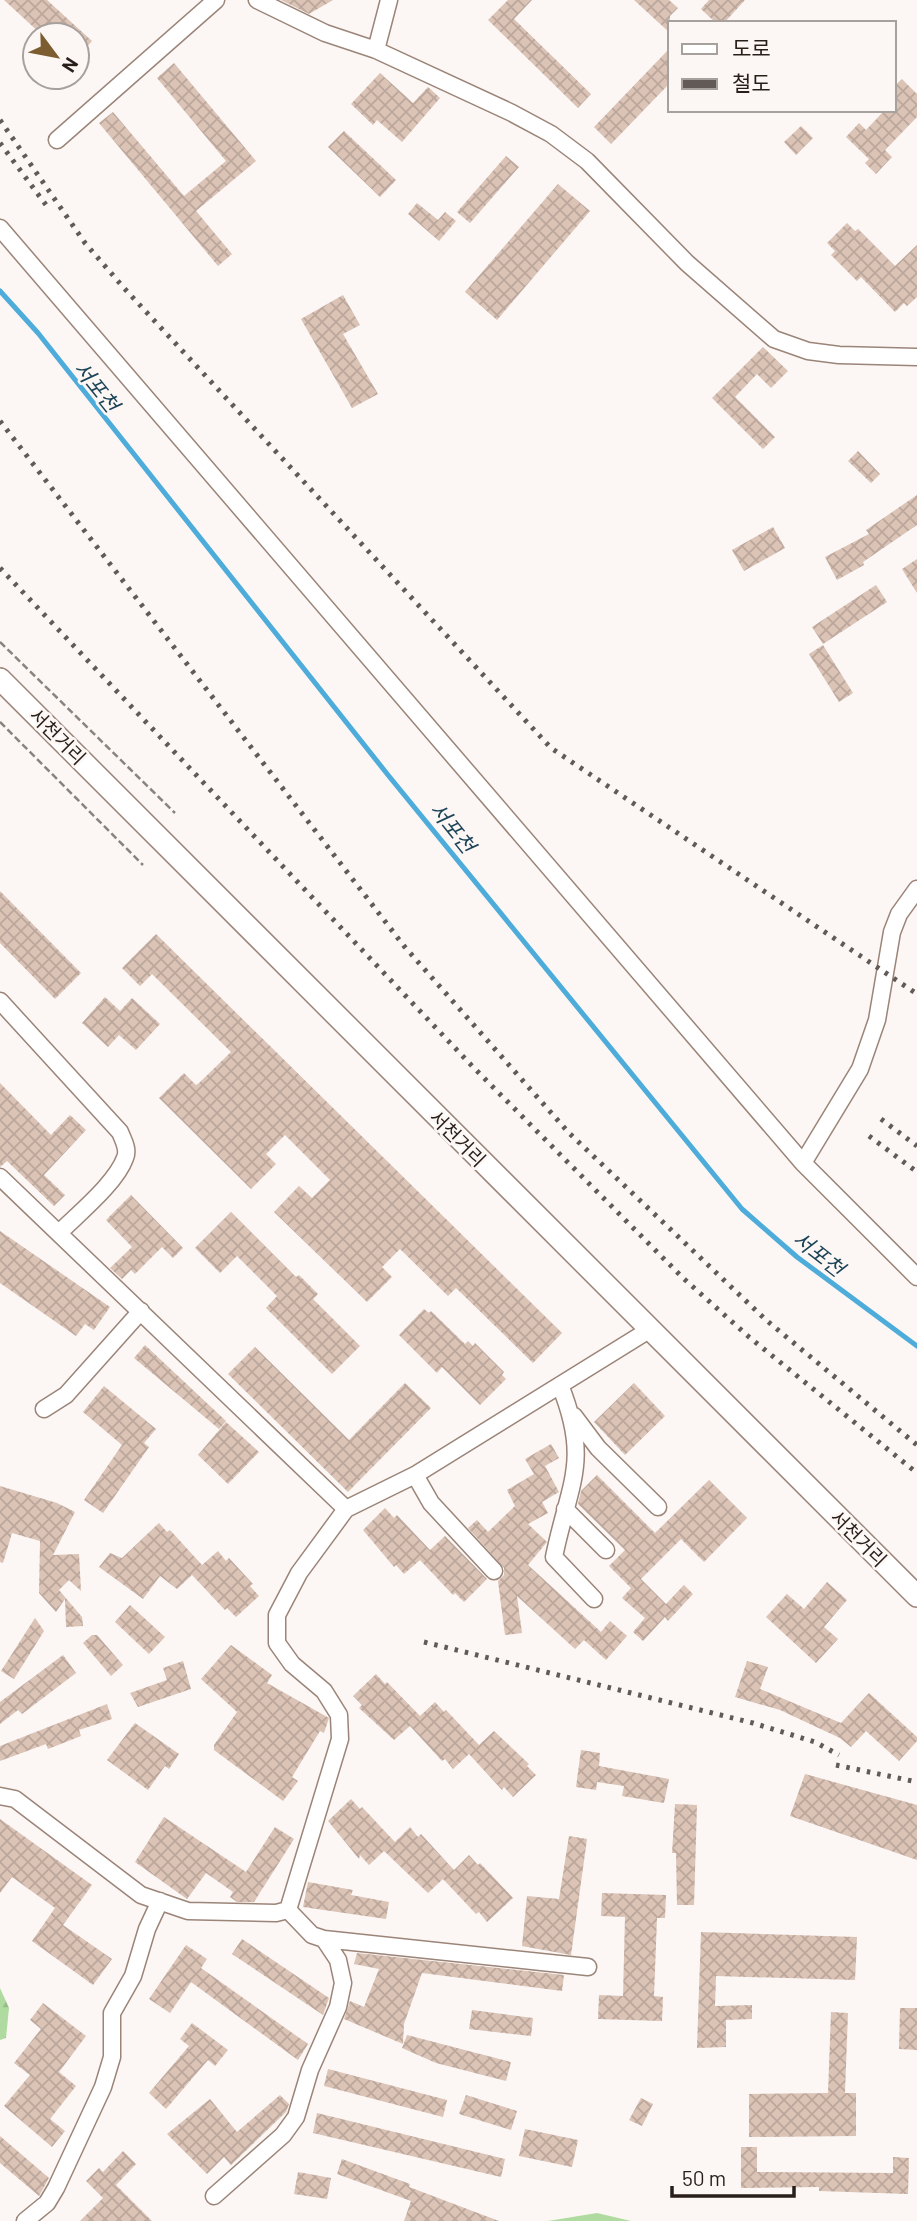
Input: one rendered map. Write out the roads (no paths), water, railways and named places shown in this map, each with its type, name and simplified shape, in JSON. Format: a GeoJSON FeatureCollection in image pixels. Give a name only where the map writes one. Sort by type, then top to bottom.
{"type":"FeatureCollection","features":[{"type":"Feature","properties":{"kind":"main road","name":"서천거리"},"geometry":{"type":"LineString","coordinates":[[0,678],[917,1596]]}},
{"type":"Feature","properties":{"kind":"street"},"geometry":{"type":"LineString","coordinates":[[57,140],[216,0]]}},
{"type":"Feature","properties":{"kind":"street"},"geometry":{"type":"LineString","coordinates":[[257,0],[325,33],[376,50],[551,134],[587,161],[687,263],[774,339],[808,351],[839,355],[917,356]]}},
{"type":"Feature","properties":{"kind":"street"},"geometry":{"type":"LineString","coordinates":[[376,50],[389,0]]}},
{"type":"Feature","properties":{"kind":"street"},"geometry":{"type":"LineString","coordinates":[[0,228],[803,1163],[917,1277]]}},
{"type":"Feature","properties":{"kind":"street"},"geometry":{"type":"LineString","coordinates":[[803,1163],[860,1069],[877,1020],[892,932],[899,914],[917,889]]}},
{"type":"Feature","properties":{"kind":"street"},"geometry":{"type":"LineString","coordinates":[[0,1000],[120,1132],[126,1146],[126,1157],[117,1171],[60,1232]]}},
{"type":"Feature","properties":{"kind":"street"},"geometry":{"type":"LineString","coordinates":[[0,1177],[345,1509]]}},
{"type":"Feature","properties":{"kind":"street"},"geometry":{"type":"LineString","coordinates":[[44,1409],[66,1395],[141,1311]]}},
{"type":"Feature","properties":{"kind":"street"},"geometry":{"type":"LineString","coordinates":[[288,1910],[340,1739],[340,1715],[324,1691],[292,1664],[277,1643],[278,1615],[299,1573],[345,1509],[415,1475],[649,1330]]}},
{"type":"Feature","properties":{"kind":"street"},"geometry":{"type":"LineString","coordinates":[[560,1385],[572,1415],[578,1468],[554,1557],[594,1599]]}},
{"type":"Feature","properties":{"kind":"street"},"geometry":{"type":"LineString","coordinates":[[572,1415],[598,1448],[658,1507]]}},
{"type":"Feature","properties":{"kind":"street"},"geometry":{"type":"LineString","coordinates":[[415,1475],[431,1503],[494,1571]]}},
{"type":"Feature","properties":{"kind":"street"},"geometry":{"type":"LineString","coordinates":[[565,1509],[606,1550]]}},
{"type":"Feature","properties":{"kind":"street"},"geometry":{"type":"LineString","coordinates":[[0,1796],[15,1799],[142,1895],[188,1911],[223,1914],[276,1913],[288,1910]]}},
{"type":"Feature","properties":{"kind":"street"},"geometry":{"type":"LineString","coordinates":[[25,2221],[47,2203],[56,2188],[103,2088],[112,2057],[112,2013],[133,1976],[147,1929],[160,1901]]}},
{"type":"Feature","properties":{"kind":"street"},"geometry":{"type":"LineString","coordinates":[[288,1910],[312,1935],[324,1939],[589,1967]]}},
{"type":"Feature","properties":{"kind":"street"},"geometry":{"type":"LineString","coordinates":[[214,2196],[284,2135],[296,2117],[310,2070],[338,2007],[343,1983],[338,1960],[324,1939]]}},
{"type":"Feature","properties":{"kind":"waterway","name":"서포천"},"geometry":{"type":"LineString","coordinates":[[0,291],[38,333],[388,775],[742,1209],[797,1257],[917,1346]]}},
{"type":"Feature","properties":{"kind":"railway"},"geometry":{"type":"LineString","coordinates":[[0,120],[85,243],[124,288],[551,748],[917,994]]}},
{"type":"Feature","properties":{"kind":"railway"},"geometry":{"type":"LineString","coordinates":[[0,143],[46,205]]}},
{"type":"Feature","properties":{"kind":"railway"},"geometry":{"type":"LineString","coordinates":[[0,421],[404,946],[569,1133],[766,1320],[917,1445]]}},
{"type":"Feature","properties":{"kind":"railway"},"geometry":{"type":"LineString","coordinates":[[0,568],[473,1067],[683,1278],[749,1337],[917,1473]]}},
{"type":"Feature","properties":{"kind":"railway"},"geometry":{"type":"LineString","coordinates":[[881,1119],[917,1146]]}},
{"type":"Feature","properties":{"kind":"railway"},"geometry":{"type":"LineString","coordinates":[[869,1136],[917,1172]]}},
{"type":"Feature","properties":{"kind":"railway"},"geometry":{"type":"LineString","coordinates":[[424,1642],[753,1723],[815,1742],[839,1755]]}},
{"type":"Feature","properties":{"kind":"railway"},"geometry":{"type":"LineString","coordinates":[[836,1765],[917,1782]]}}]}
